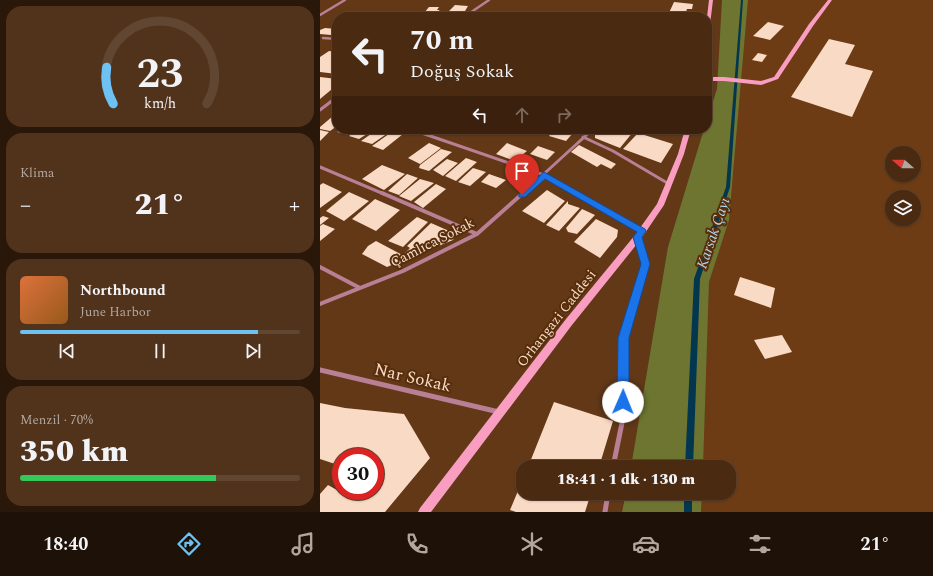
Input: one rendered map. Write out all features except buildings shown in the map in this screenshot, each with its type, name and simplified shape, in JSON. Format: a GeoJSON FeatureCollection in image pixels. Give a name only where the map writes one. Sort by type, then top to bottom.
{"type":"FeatureCollection","features":[{"type":"Feature","properties":{"kind":"street"},"geometry":{"type":"LineString","coordinates":[[320,15],[345,0]]}},
{"type":"Feature","properties":{"kind":"street"},"geometry":{"type":"LineString","coordinates":[[471,12],[489,0]]}},
{"type":"Feature","properties":{"kind":"street"},"geometry":{"type":"LineString","coordinates":[[710,12],[711,0]]}},
{"type":"Feature","properties":{"kind":"street"},"geometry":{"type":"LineString","coordinates":[[712,79],[761,83],[776,78],[811,25],[830,0]]}},
{"type":"Feature","properties":{"kind":"street"},"geometry":{"type":"LineString","coordinates":[[321,38],[332,39]]}},
{"type":"Feature","properties":{"kind":"street"},"geometry":{"type":"LineString","coordinates":[[320,110],[330,102]]}},
{"type":"Feature","properties":{"kind":"street"},"geometry":{"type":"LineString","coordinates":[[425,134],[544,175],[640,234],[645,264],[624,338],[623,418],[614,460]]}},
{"type":"Feature","properties":{"kind":"street","name":"Çamlıca Sokak"},"geometry":{"type":"LineString","coordinates":[[320,304],[403,271],[477,234],[544,175],[586,134]]}},
{"type":"Feature","properties":{"kind":"street","name":"Orhangazi Caddesi"},"geometry":{"type":"LineString","coordinates":[[424,512],[569,322],[640,234],[660,205],[681,154],[687,134]]}},
{"type":"Feature","properties":{"kind":"street"},"geometry":{"type":"LineString","coordinates":[[583,137],[613,151],[669,184]]}},
{"type":"Feature","properties":{"kind":"street"},"geometry":{"type":"LineString","coordinates":[[320,167],[477,234]]}},
{"type":"Feature","properties":{"kind":"street"},"geometry":{"type":"LineString","coordinates":[[320,267],[360,288]]}},
{"type":"Feature","properties":{"kind":"street","name":"Nar Sokak"},"geometry":{"type":"LineString","coordinates":[[320,370],[500,412]]}},
{"type":"Feature","properties":{"kind":"street"},"geometry":{"type":"LineString","coordinates":[[604,512],[607,500]]}},
{"type":"Feature","properties":{"kind":"shaded area"},"geometry":{"type":"Polygon","coordinates":[[[748,0],[933,0],[933,512],[701,512],[702,500],[736,500],[736,460],[703,460],[709,282],[729,220],[748,0]]]}},
{"type":"Feature","properties":{"kind":"green space"},"geometry":{"type":"Polygon","coordinates":[[[722,0],[748,0],[729,220],[709,282],[703,460],[632,460],[668,247],[702,134],[712,134],[712,104],[717,89],[722,0]]]}},
{"type":"Feature","properties":{"kind":"green space"},"geometry":{"type":"Polygon","coordinates":[[[625,500],[702,500],[701,512],[622,512],[625,500]]]}},
{"type":"Feature","properties":{"kind":"waterway","name":"Karsak Çayı"},"geometry":{"type":"LineString","coordinates":[[689,460],[697,279],[728,187],[742,0]]}},
{"type":"Feature","properties":{"kind":"waterway","name":"Karsak Çayı"},"geometry":{"type":"LineString","coordinates":[[688,500],[688,512]]}},
{"type":"Feature","properties":{"kind":"route"},"geometry":{"type":"LineString","coordinates":[[522,195],[544,175],[642,231],[638,237],[645,264],[624,338],[623,402]]}}]}
